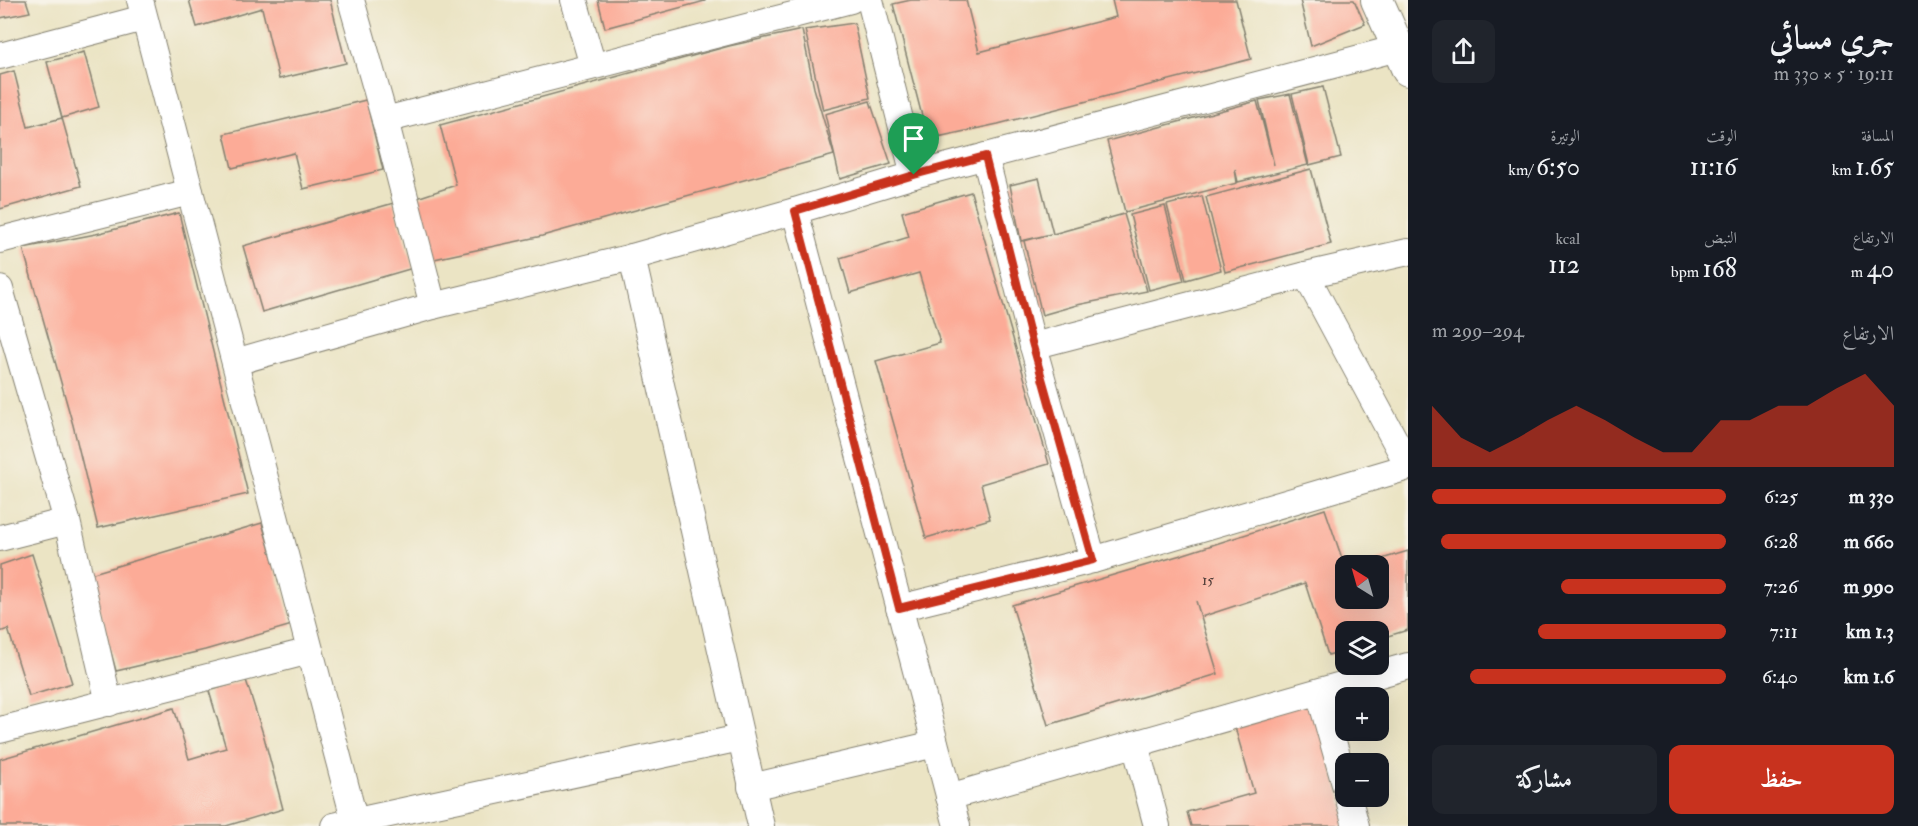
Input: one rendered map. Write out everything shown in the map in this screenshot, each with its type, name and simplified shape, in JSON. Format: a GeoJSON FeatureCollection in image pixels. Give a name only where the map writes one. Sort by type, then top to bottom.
{"type":"FeatureCollection","features":[{"type":"Feature","properties":{"kind":"street"},"geometry":{"type":"LineString","coordinates":[[351,0],[433,306]]}},
{"type":"Feature","properties":{"kind":"street"},"geometry":{"type":"LineString","coordinates":[[574,0],[592,66]]}},
{"type":"Feature","properties":{"kind":"street"},"geometry":{"type":"LineString","coordinates":[[385,120],[592,66],[760,11],[851,0]]}},
{"type":"Feature","properties":{"kind":"street"},"geometry":{"type":"LineString","coordinates":[[870,0],[914,175]]}},
{"type":"Feature","properties":{"kind":"street"},"geometry":{"type":"LineString","coordinates":[[235,362],[433,306],[632,257],[985,156],[1403,59],[1377,0]]}},
{"type":"Feature","properties":{"kind":"street"},"geometry":{"type":"LineString","coordinates":[[0,56],[142,9],[310,651],[348,824],[740,738]]}},
{"type":"Feature","properties":{"kind":"street"},"geometry":{"type":"LineString","coordinates":[[985,156],[1033,346],[1093,560]]}},
{"type":"Feature","properties":{"kind":"street"},"geometry":{"type":"LineString","coordinates":[[0,240],[190,192]]}},
{"type":"Feature","properties":{"kind":"street"},"geometry":{"type":"LineString","coordinates":[[795,211],[957,826]]}},
{"type":"Feature","properties":{"kind":"street"},"geometry":{"type":"LineString","coordinates":[[1033,346],[1306,275],[1408,252]]}},
{"type":"Feature","properties":{"kind":"street"},"geometry":{"type":"LineString","coordinates":[[632,257],[761,826]]}},
{"type":"Feature","properties":{"kind":"street"},"geometry":{"type":"LineString","coordinates":[[899,608],[1093,560],[1408,466],[1306,275]]}},
{"type":"Feature","properties":{"kind":"street"},"geometry":{"type":"LineString","coordinates":[[0,288],[67,521],[109,703]]}},
{"type":"Feature","properties":{"kind":"street"},"geometry":{"type":"LineString","coordinates":[[0,538],[67,521]]}},
{"type":"Feature","properties":{"kind":"street"},"geometry":{"type":"LineString","coordinates":[[0,730],[310,651]]}},
{"type":"Feature","properties":{"kind":"street"},"geometry":{"type":"LineString","coordinates":[[949,797],[1408,666]]}},
{"type":"Feature","properties":{"kind":"street"},"geometry":{"type":"LineString","coordinates":[[1318,692],[1336,753]]}},
{"type":"Feature","properties":{"kind":"street"},"geometry":{"type":"LineString","coordinates":[[751,787],[935,744]]}},
{"type":"Feature","properties":{"kind":"street"},"geometry":{"type":"LineString","coordinates":[[1135,744],[1157,826]]}},
{"type":"Feature","properties":{"kind":"street"},"geometry":{"type":"LineString","coordinates":[[1351,807],[1356,826]]}},
{"type":"Feature","properties":{"kind":"building"},"geometry":{"type":"Polygon","coordinates":[[[0,0],[26,0],[30,12],[0,18],[0,0]]]}},
{"type":"Feature","properties":{"kind":"building"},"geometry":{"type":"Polygon","coordinates":[[[189,0],[330,0],[346,63],[279,79],[262,8],[197,27],[189,0]]]}},
{"type":"Feature","properties":{"kind":"building"},"geometry":{"type":"Polygon","coordinates":[[[598,0],[705,0],[705,1],[605,28],[598,0]]]}},
{"type":"Feature","properties":{"kind":"building"},"geometry":{"type":"Polygon","coordinates":[[[911,0],[966,0],[979,52],[1116,17],[1112,0],[1236,0],[1251,59],[998,124],[928,139],[893,4],[911,0]]]}},
{"type":"Feature","properties":{"kind":"building"},"geometry":{"type":"Polygon","coordinates":[[[1300,0],[1354,0],[1365,24],[1311,46],[1300,0]]]}},
{"type":"Feature","properties":{"kind":"building"},"geometry":{"type":"Polygon","coordinates":[[[854,23],[870,98],[823,110],[805,30],[854,23]]]}},
{"type":"Feature","properties":{"kind":"building"},"geometry":{"type":"Polygon","coordinates":[[[802,30],[814,88],[834,155],[542,236],[434,259],[417,198],[456,185],[440,125],[729,46],[802,30]]]}},
{"type":"Feature","properties":{"kind":"building"},"geometry":{"type":"Polygon","coordinates":[[[84,52],[99,107],[62,118],[47,62],[84,52]]]}},
{"type":"Feature","properties":{"kind":"building"},"geometry":{"type":"Polygon","coordinates":[[[14,71],[28,127],[62,118],[81,186],[0,209],[0,75],[14,71]]]}},
{"type":"Feature","properties":{"kind":"building"},"geometry":{"type":"Polygon","coordinates":[[[1323,87],[1341,157],[1309,165],[1292,94],[1323,87]]]}},
{"type":"Feature","properties":{"kind":"building"},"geometry":{"type":"Polygon","coordinates":[[[1290,94],[1308,165],[1238,182],[1235,169],[1237,183],[1125,212],[1107,141],[1257,101],[1274,165],[1259,100],[1290,94]]]}},
{"type":"Feature","properties":{"kind":"building"},"geometry":{"type":"Polygon","coordinates":[[[366,100],[383,170],[303,189],[294,153],[232,168],[224,134],[366,100]]]}},
{"type":"Feature","properties":{"kind":"building"},"geometry":{"type":"Polygon","coordinates":[[[870,101],[891,164],[840,179],[825,114],[870,101]]]}},
{"type":"Feature","properties":{"kind":"building"},"geometry":{"type":"Polygon","coordinates":[[[1311,169],[1331,244],[1225,272],[1206,197],[1311,169]]]}},
{"type":"Feature","properties":{"kind":"building"},"geometry":{"type":"Polygon","coordinates":[[[1039,178],[1053,234],[1124,214],[1147,291],[1077,305],[1042,315],[1024,241],[1051,234],[1021,241],[1010,185],[1039,178]]]}},
{"type":"Feature","properties":{"kind":"building"},"geometry":{"type":"Polygon","coordinates":[[[971,192],[1049,464],[981,484],[990,519],[926,538],[876,361],[940,343],[919,273],[850,293],[840,258],[909,237],[902,212],[971,192]]]}},
{"type":"Feature","properties":{"kind":"building"},"geometry":{"type":"Polygon","coordinates":[[[1202,196],[1221,270],[1186,280],[1167,205],[1202,196]]]}},
{"type":"Feature","properties":{"kind":"building"},"geometry":{"type":"Polygon","coordinates":[[[394,203],[413,268],[262,312],[243,246],[394,203]]]}},
{"type":"Feature","properties":{"kind":"building"},"geometry":{"type":"Polygon","coordinates":[[[1165,206],[1184,281],[1149,290],[1130,215],[1165,206]]]}},
{"type":"Feature","properties":{"kind":"building"},"geometry":{"type":"Polygon","coordinates":[[[179,213],[248,494],[98,528],[73,425],[23,248],[96,234],[179,213]]]}},
{"type":"Feature","properties":{"kind":"building"},"geometry":{"type":"Polygon","coordinates":[[[1325,509],[1341,555],[1335,555],[1335,609],[1389,609],[1389,557],[1408,551],[1408,630],[1389,636],[1389,621],[1335,621],[1335,653],[1328,655],[1305,583],[1201,617],[1196,601],[1218,674],[1048,725],[1012,605],[1325,509]]]}},
{"type":"Feature","properties":{"kind":"building"},"geometry":{"type":"Polygon","coordinates":[[[262,523],[292,625],[205,650],[116,671],[90,574],[262,523]]]}},
{"type":"Feature","properties":{"kind":"building"},"geometry":{"type":"Polygon","coordinates":[[[32,554],[72,683],[29,696],[8,629],[0,632],[0,565],[32,554]]]}},
{"type":"Feature","properties":{"kind":"building"},"geometry":{"type":"Polygon","coordinates":[[[246,680],[283,809],[226,826],[0,826],[0,759],[174,708],[189,759],[226,748],[209,691],[246,680]]]}},
{"type":"Feature","properties":{"kind":"building"},"geometry":{"type":"Polygon","coordinates":[[[1313,701],[1335,777],[1335,807],[1344,807],[1349,826],[1191,826],[1187,812],[1254,793],[1234,724],[1313,701]]]}},
{"type":"Feature","properties":{"kind":"route"},"geometry":{"type":"LineString","coordinates":[[985,156],[1033,346],[1093,560],[899,608],[795,211],[914,175],[985,156]]}}]}
